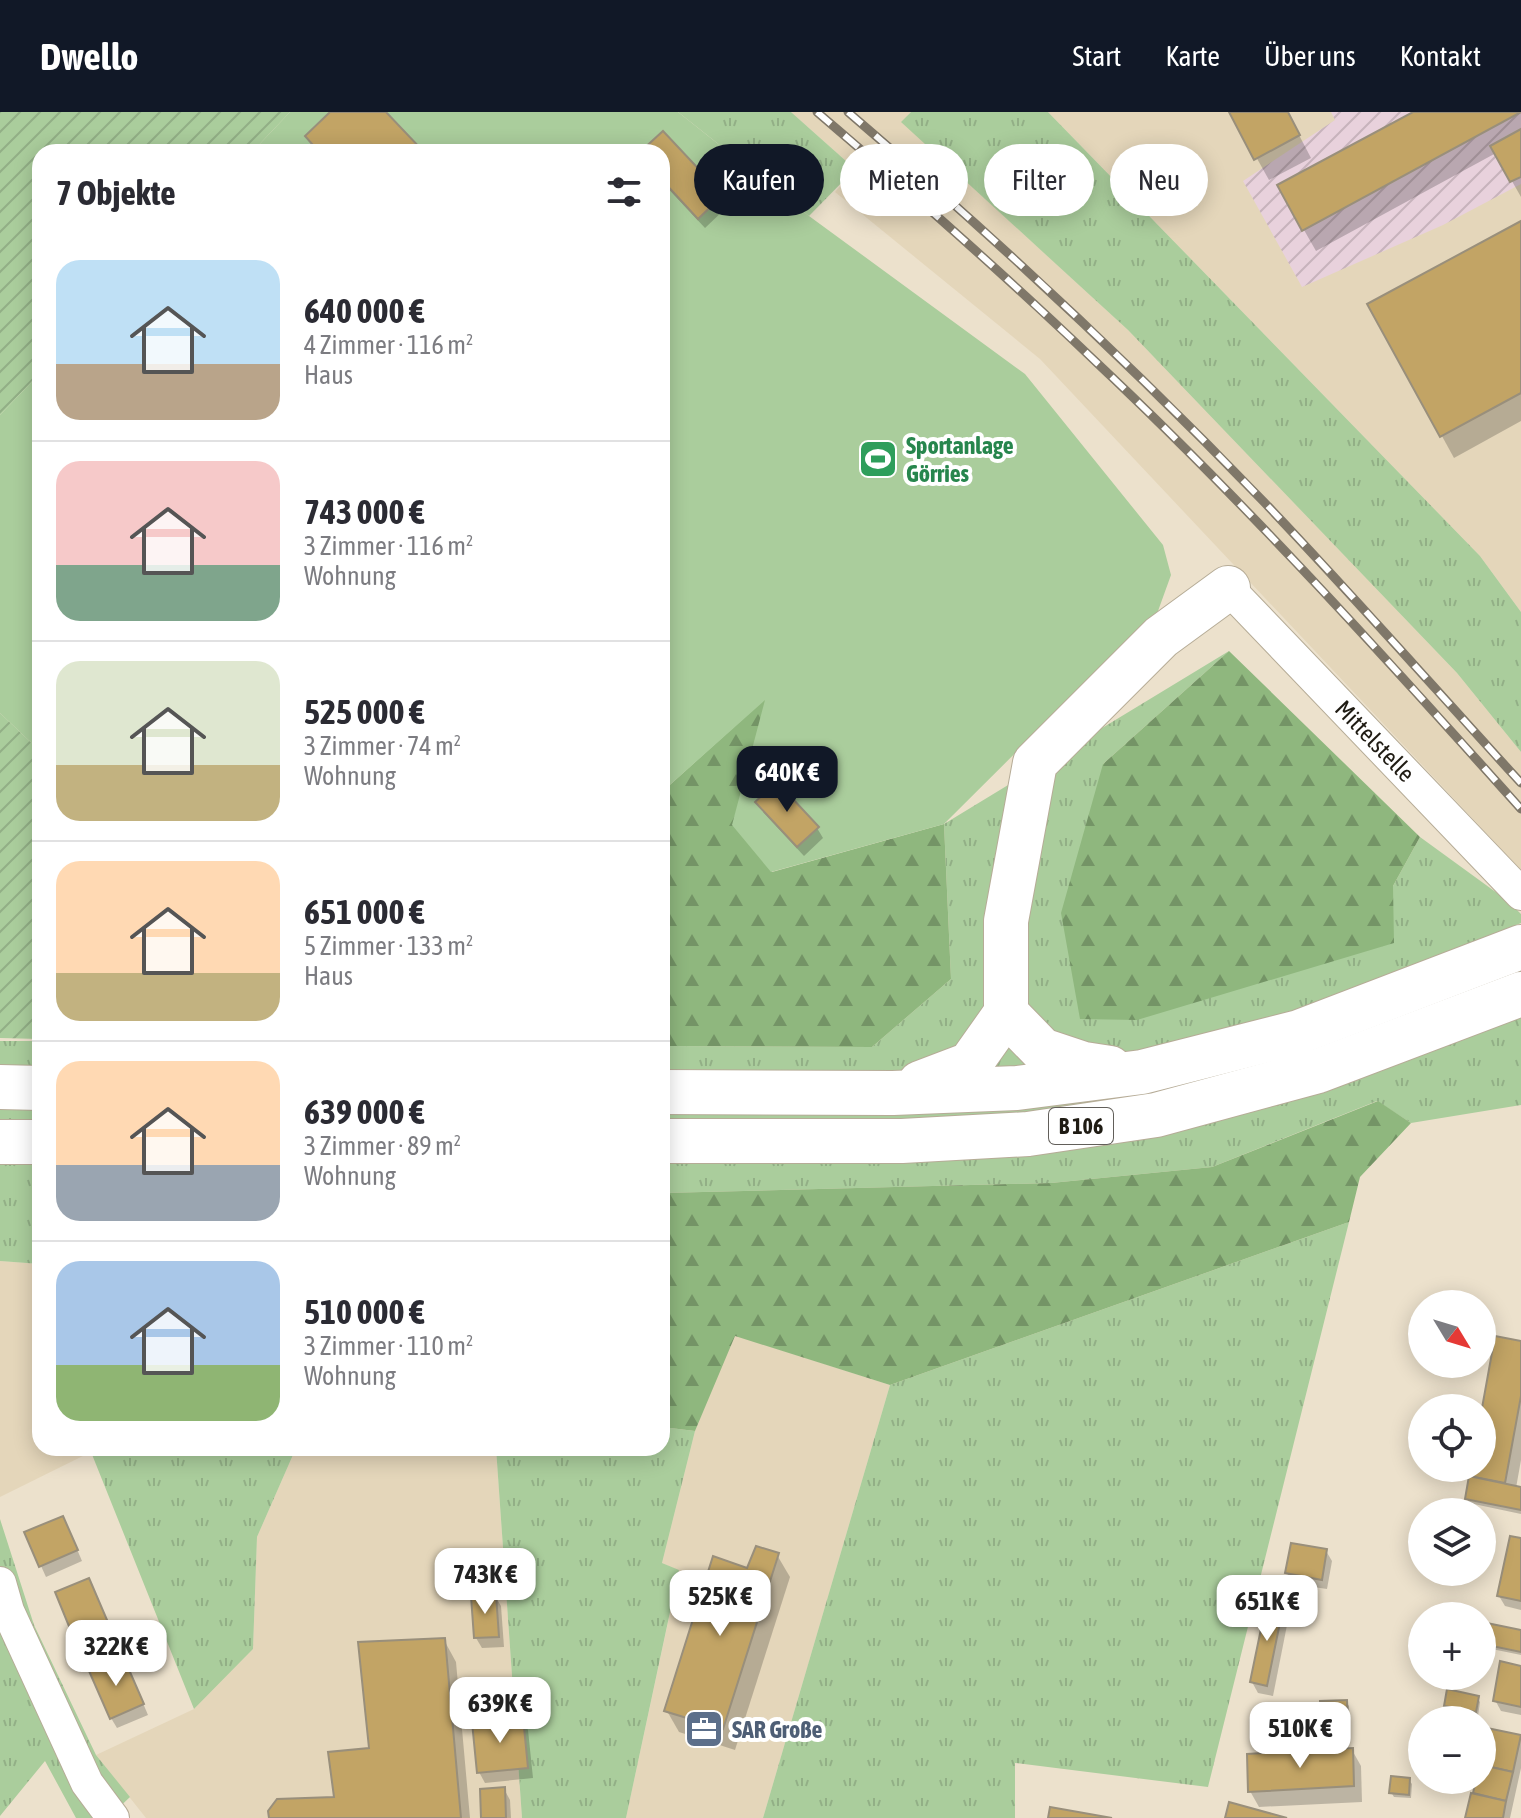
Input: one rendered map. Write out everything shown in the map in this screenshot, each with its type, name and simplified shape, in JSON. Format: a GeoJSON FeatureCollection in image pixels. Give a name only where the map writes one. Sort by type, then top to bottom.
{"type":"FeatureCollection","features":[{"type":"Feature","properties":{"kind":"highway"},"geometry":{"type":"LineString","coordinates":[[893,1093],[970,1064],[1006,1013],[1006,921],[1035,763],[1161,637],[1228,588]]}},
{"type":"Feature","properties":{"kind":"highway","name":"B 106"},"geometry":{"type":"LineString","coordinates":[[670,1092],[893,1093],[1017,1088],[1142,1072],[1299,1032],[1521,947]]}},
{"type":"Feature","properties":{"kind":"highway","name":"B 106"},"geometry":{"type":"LineString","coordinates":[[670,1141],[902,1141],[1028,1134],[1156,1115],[1318,1071],[1502,1002]]}},
{"type":"Feature","properties":{"kind":"highway"},"geometry":{"type":"LineString","coordinates":[[1006,1013],[1042,1050],[1084,1064],[1142,1072]]}},
{"type":"Feature","properties":{"kind":"highway"},"geometry":{"type":"LineString","coordinates":[[0,1087],[32,1088]]}},
{"type":"Feature","properties":{"kind":"street","name":"Mittelstelle"},"geometry":{"type":"LineString","coordinates":[[1228,588],[1521,894]]}},
{"type":"Feature","properties":{"kind":"street"},"geometry":{"type":"LineString","coordinates":[[0,1583],[8,1611],[87,1783],[113,1818]]}},
{"type":"Feature","properties":{"kind":"shaded area"},"geometry":{"type":"Polygon","coordinates":[[[791,112],[911,112],[902,122],[926,144],[840,144],[840,156],[791,112]]]}},
{"type":"Feature","properties":{"kind":"shaded area"},"geometry":{"type":"Polygon","coordinates":[[[1048,112],[1521,112],[1521,612],[1480,556],[1149,216],[1208,216],[1208,144],[1110,144],[1110,176],[1094,159],[1094,144],[1079,144],[1048,112]]]}},
{"type":"Feature","properties":{"kind":"shaded area"},"geometry":{"type":"Polygon","coordinates":[[[1331,112],[1521,112],[1521,184],[1443,225],[1302,287],[1243,181],[1335,120],[1331,112]]]}},
{"type":"Feature","properties":{"kind":"shaded area"},"geometry":{"type":"Polygon","coordinates":[[[968,183],[984,197],[984,216],[1004,216],[1128,330],[1457,673],[1521,752],[1521,870],[1040,359],[864,216],[968,216],[968,183]]]}},
{"type":"Feature","properties":{"kind":"shaded area"},"geometry":{"type":"Polygon","coordinates":[[[0,1261],[32,1263],[32,1456],[83,1456],[0,1497],[0,1261]]]}},
{"type":"Feature","properties":{"kind":"shaded area"},"geometry":{"type":"Polygon","coordinates":[[[734,1335],[890,1385],[763,1818],[626,1818],[679,1571],[662,1563],[695,1431],[734,1335]]]}},
{"type":"Feature","properties":{"kind":"shaded area"},"geometry":{"type":"Polygon","coordinates":[[[292,1456],[497,1456],[522,1818],[146,1818],[96,1755],[194,1709],[253,1649],[257,1537],[292,1456]]]}},
{"type":"Feature","properties":{"kind":"green space"},"geometry":{"type":"Polygon","coordinates":[[[0,112],[290,112],[260,144],[32,144],[32,381],[0,415],[0,112]]]}},
{"type":"Feature","properties":{"kind":"green space","name":"Sportanlage Görries"},"geometry":{"type":"Polygon","coordinates":[[[290,112],[678,112],[718,144],[694,144],[694,216],[809,216],[1025,374],[1163,545],[1171,575],[1158,611],[944,824],[771,872],[732,825],[765,700],[670,785],[670,144],[260,144],[290,112]]]}},
{"type":"Feature","properties":{"kind":"green space"},"geometry":{"type":"Polygon","coordinates":[[[678,112],[791,112],[840,156],[840,184],[824,201],[824,144],[718,144],[678,112]]]}},
{"type":"Feature","properties":{"kind":"green space"},"geometry":{"type":"Polygon","coordinates":[[[911,112],[1048,112],[1079,144],[984,144],[984,198],[968,183],[968,144],[925,144],[901,122],[911,112]]]}},
{"type":"Feature","properties":{"kind":"green space"},"geometry":{"type":"Polygon","coordinates":[[[1094,159],[1110,176],[1110,216],[1149,216],[1480,556],[1521,612],[1521,752],[1457,673],[1128,330],[1004,216],[1094,216],[1094,159]]]}},
{"type":"Feature","properties":{"kind":"green space"},"geometry":{"type":"Polygon","coordinates":[[[32,381],[32,743],[0,713],[0,415],[32,381]]]}},
{"type":"Feature","properties":{"kind":"green space"},"geometry":{"type":"Polygon","coordinates":[[[1229,651],[1103,764],[1393,886],[1420,837],[1508,901],[1521,914],[1521,923],[1456,950],[1521,1013],[1521,1105],[1411,1123],[1377,1101],[1212,1167],[1051,1183],[670,1193],[670,1046],[872,1047],[951,979],[944,824],[1229,651]]]}},
{"type":"Feature","properties":{"kind":"green space"},"geometry":{"type":"Polygon","coordinates":[[[1229,651],[1420,837],[1393,886],[1394,943],[1137,1020],[1080,1019],[1061,913],[1103,764],[1229,651]]]}},
{"type":"Feature","properties":{"kind":"green space"},"geometry":{"type":"Polygon","coordinates":[[[766,698],[772,872],[944,824],[951,979],[872,1047],[670,1046],[670,785],[766,698]]]}},
{"type":"Feature","properties":{"kind":"green space"},"geometry":{"type":"Polygon","coordinates":[[[0,713],[32,743],[32,1039],[0,1038],[0,713]]]}},
{"type":"Feature","properties":{"kind":"green space"},"geometry":{"type":"Polygon","coordinates":[[[0,1041],[32,1041],[32,1263],[0,1261],[0,1041]]]}},
{"type":"Feature","properties":{"kind":"green space"},"geometry":{"type":"Polygon","coordinates":[[[1378,1101],[1411,1123],[1360,1177],[1349,1222],[890,1385],[735,1336],[695,1431],[670,1428],[670,1193],[1051,1183],[1212,1167],[1378,1101]]]}},
{"type":"Feature","properties":{"kind":"green space"},"geometry":{"type":"Polygon","coordinates":[[[1349,1222],[1208,1787],[1015,1763],[1015,1818],[763,1818],[890,1385],[1349,1222]]]}},
{"type":"Feature","properties":{"kind":"green space"},"geometry":{"type":"Polygon","coordinates":[[[670,1428],[695,1431],[662,1563],[679,1570],[626,1818],[522,1818],[497,1456],[670,1456],[670,1428]]]}},
{"type":"Feature","properties":{"kind":"green space"},"geometry":{"type":"Polygon","coordinates":[[[93,1456],[292,1456],[257,1537],[253,1649],[194,1709],[93,1456]]]}},
{"type":"Feature","properties":{"kind":"green space"},"geometry":{"type":"Polygon","coordinates":[[[0,1519],[34,1625],[96,1755],[130,1797],[108,1818],[76,1818],[45,1761],[0,1816],[0,1519]]]}},
{"type":"Feature","properties":{"kind":"building"},"geometry":{"type":"Polygon","coordinates":[[[330,112],[386,112],[416,144],[312,144],[305,136],[330,112]]]}},
{"type":"Feature","properties":{"kind":"building"},"geometry":{"type":"Polygon","coordinates":[[[1229,112],[1288,112],[1300,135],[1254,160],[1229,112]]]}},
{"type":"Feature","properties":{"kind":"building"},"geometry":{"type":"Polygon","coordinates":[[[1413,112],[1521,112],[1302,231],[1277,185],[1413,112]]]}},
{"type":"Feature","properties":{"kind":"building"},"geometry":{"type":"Polygon","coordinates":[[[1521,129],[1521,177],[1510,182],[1490,146],[1521,129]]]}},
{"type":"Feature","properties":{"kind":"building"},"geometry":{"type":"Polygon","coordinates":[[[663,131],[694,164],[694,215],[670,189],[670,144],[649,144],[663,131]]]}},
{"type":"Feature","properties":{"kind":"building"},"geometry":{"type":"Polygon","coordinates":[[[1521,221],[1521,393],[1440,437],[1367,304],[1521,221]]]}},
{"type":"Feature","properties":{"kind":"building"},"geometry":{"type":"Polygon","coordinates":[[[777,782],[819,827],[797,847],[755,802],[777,782]]]}},
{"type":"Feature","properties":{"kind":"building"},"geometry":{"type":"Polygon","coordinates":[[[1496,1336],[1521,1341],[1521,1396],[1505,1483],[1496,1481],[1496,1394],[1485,1394],[1487,1378],[1496,1378],[1496,1336]]]}},
{"type":"Feature","properties":{"kind":"building"},"geometry":{"type":"Polygon","coordinates":[[[1468,1482],[1496,1482],[1521,1487],[1521,1510],[1496,1505],[1496,1498],[1465,1498],[1468,1482]]]}},
{"type":"Feature","properties":{"kind":"building"},"geometry":{"type":"Polygon","coordinates":[[[63,1516],[78,1550],[39,1567],[24,1532],[63,1516]]]}},
{"type":"Feature","properties":{"kind":"building"},"geometry":{"type":"Polygon","coordinates":[[[1510,1536],[1521,1538],[1521,1601],[1497,1596],[1510,1536]]]}},
{"type":"Feature","properties":{"kind":"building"},"geometry":{"type":"Polygon","coordinates":[[[1291,1543],[1327,1549],[1322,1580],[1285,1573],[1291,1543]]]}},
{"type":"Feature","properties":{"kind":"building"},"geometry":{"type":"Polygon","coordinates":[[[756,1546],[779,1553],[723,1729],[664,1711],[713,1556],[747,1568],[756,1546]]]}},
{"type":"Feature","properties":{"kind":"building"},"geometry":{"type":"Polygon","coordinates":[[[89,1578],[110,1627],[75,1641],[55,1592],[89,1578]]]}},
{"type":"Feature","properties":{"kind":"building"},"geometry":{"type":"Polygon","coordinates":[[[496,1594],[499,1637],[474,1638],[471,1596],[496,1594]]]}},
{"type":"Feature","properties":{"kind":"building"},"geometry":{"type":"Polygon","coordinates":[[[1267,1600],[1284,1603],[1267,1686],[1250,1682],[1267,1600]]]}},
{"type":"Feature","properties":{"kind":"building"},"geometry":{"type":"Polygon","coordinates":[[[1496,1625],[1521,1630],[1521,1652],[1496,1647],[1496,1625]]]}},
{"type":"Feature","properties":{"kind":"building"},"geometry":{"type":"Polygon","coordinates":[[[445,1638],[461,1818],[269,1818],[268,1811],[277,1799],[334,1797],[328,1752],[369,1748],[358,1642],[445,1638]]]}},
{"type":"Feature","properties":{"kind":"building"},"geometry":{"type":"Polygon","coordinates":[[[123,1656],[144,1704],[110,1719],[89,1671],[123,1656]]]}},
{"type":"Feature","properties":{"kind":"building"},"geometry":{"type":"Polygon","coordinates":[[[1500,1661],[1521,1666],[1521,1707],[1493,1701],[1500,1661]]]}},
{"type":"Feature","properties":{"kind":"building"},"geometry":{"type":"Polygon","coordinates":[[[1447,1690],[1479,1696],[1477,1706],[1444,1706],[1447,1690]]]}},
{"type":"Feature","properties":{"kind":"building"},"geometry":{"type":"Polygon","coordinates":[[[1347,1700],[1348,1724],[1321,1725],[1320,1701],[1347,1700]]]}},
{"type":"Feature","properties":{"kind":"building"},"geometry":{"type":"Polygon","coordinates":[[[523,1717],[528,1768],[477,1773],[472,1722],[523,1717]]]}},
{"type":"Feature","properties":{"kind":"building"},"geometry":{"type":"Polygon","coordinates":[[[1496,1730],[1521,1735],[1513,1772],[1496,1768],[1496,1730]]]}},
{"type":"Feature","properties":{"kind":"building"},"geometry":{"type":"Polygon","coordinates":[[[1353,1748],[1354,1786],[1248,1792],[1247,1754],[1353,1748]]]}},
{"type":"Feature","properties":{"kind":"building"},"geometry":{"type":"Polygon","coordinates":[[[1496,1768],[1513,1772],[1506,1801],[1477,1794],[1496,1794],[1496,1768]]]}},
{"type":"Feature","properties":{"kind":"building"},"geometry":{"type":"Polygon","coordinates":[[[1391,1776],[1408,1778],[1409,1795],[1389,1793],[1391,1776]]]}},
{"type":"Feature","properties":{"kind":"building"},"geometry":{"type":"Polygon","coordinates":[[[505,1787],[506,1818],[481,1818],[480,1789],[505,1787]]]}},
{"type":"Feature","properties":{"kind":"building"},"geometry":{"type":"Polygon","coordinates":[[[1471,1794],[1506,1801],[1503,1818],[1465,1818],[1471,1794]]]}},
{"type":"Feature","properties":{"kind":"building"},"geometry":{"type":"Polygon","coordinates":[[[1229,1802],[1287,1818],[1225,1818],[1229,1802]]]}},
{"type":"Feature","properties":{"kind":"building"},"geometry":{"type":"Polygon","coordinates":[[[1050,1807],[1112,1818],[1048,1818],[1050,1807]]]}},
{"type":"Feature","properties":{"kind":"railway"},"geometry":{"type":"LineString","coordinates":[[817,112],[993,266],[1152,415],[1313,581],[1521,809]]}},
{"type":"Feature","properties":{"kind":"railway"},"geometry":{"type":"LineString","coordinates":[[848,112],[955,205],[1163,400],[1263,501],[1521,783]]}},
{"type":"Feature","properties":{"kind":"place","name":"Sportanlage Görries"},"geometry":{"type":"Point","coordinates":[878,459]}},
{"type":"Feature","properties":{"kind":"place","name":"SAR Große"},"geometry":{"type":"Point","coordinates":[704,1729]}}]}
